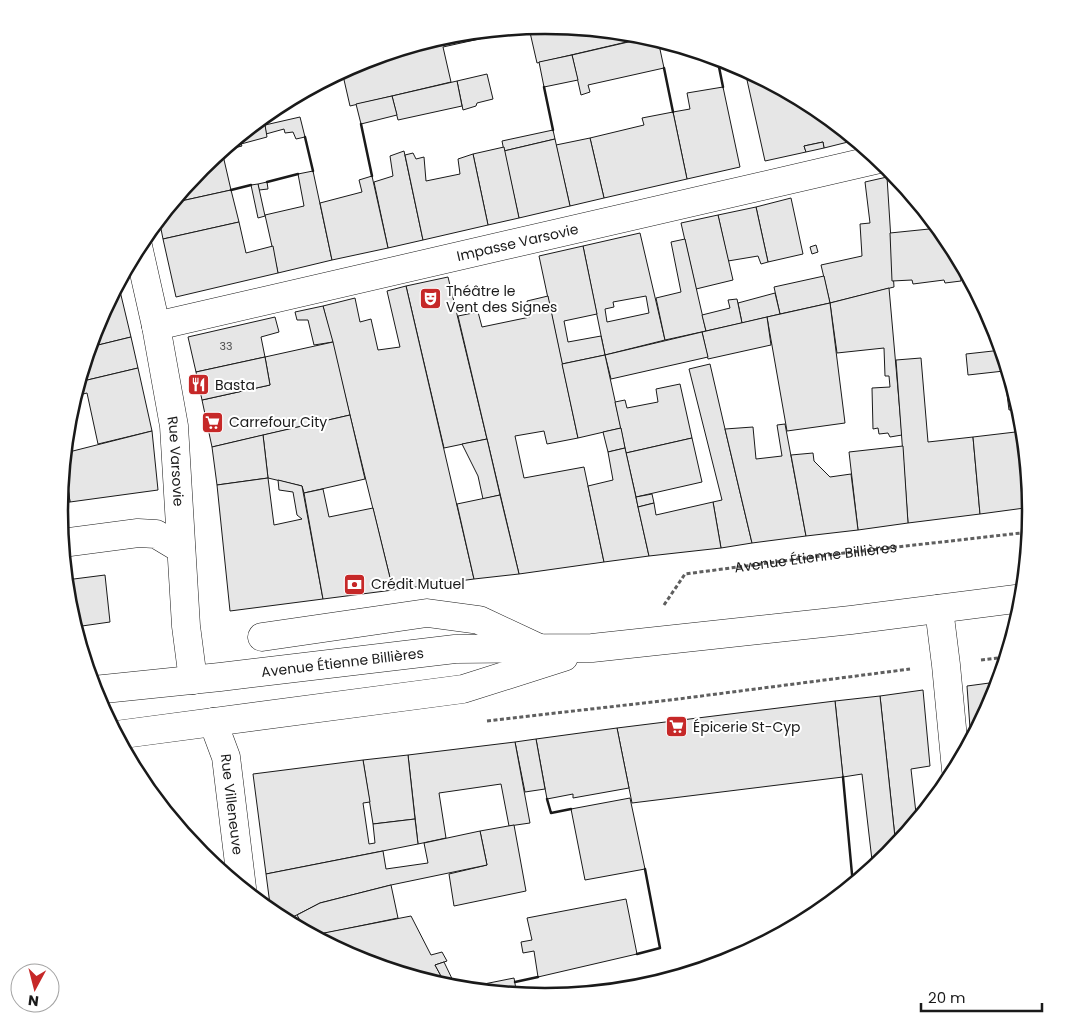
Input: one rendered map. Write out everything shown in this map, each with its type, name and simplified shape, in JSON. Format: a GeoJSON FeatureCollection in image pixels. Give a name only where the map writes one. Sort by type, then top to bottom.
{"type":"FeatureCollection","features":[{"type":"Feature","properties":{"kind":"street","name":"Impasse Varsovie"},"geometry":{"type":"LineString","coordinates":[[156,326],[869,160]]}},
{"type":"Feature","properties":{"kind":"street","name":"Rue Varsovie"},"geometry":{"type":"LineString","coordinates":[[141,258],[156,326],[174,426],[186,626],[193,680]]}},
{"type":"Feature","properties":{"kind":"street"},"geometry":{"type":"LineString","coordinates":[[69,542],[138,533],[156,534],[181,549]]}},
{"type":"Feature","properties":{"kind":"street","name":"Avenue Étienne Billières"},"geometry":{"type":"LineString","coordinates":[[102,689],[455,649],[592,648],[636,644],[1015,599]]}},
{"type":"Feature","properties":{"kind":"street"},"geometry":{"type":"LineString","coordinates":[[939,609],[955,757]]}},
{"type":"Feature","properties":{"kind":"street"},"geometry":{"type":"LineString","coordinates":[[262,637],[427,613],[479,620],[541,649]]}},
{"type":"Feature","properties":{"kind":"street","name":"Avenue Étienne Billières"},"geometry":{"type":"LineString","coordinates":[[123,734],[463,688],[592,648]]}},
{"type":"Feature","properties":{"kind":"street","name":"Rue Villeneuve"},"geometry":{"type":"LineString","coordinates":[[213,722],[226,757],[241,880]]}},
{"type":"Feature","properties":{"kind":"path","name":"Avenue Étienne Billières"},"geometry":{"type":"LineString","coordinates":[[636,644],[685,574],[844,553],[1022,533]]}},
{"type":"Feature","properties":{"kind":"path"},"geometry":{"type":"LineString","coordinates":[[482,721],[678,699],[1000,658]]}},
{"type":"Feature","properties":{"kind":"building"},"geometry":{"type":"Polygon","coordinates":[[[530,34],[577,35],[629,41],[537,63],[530,34]]]}},
{"type":"Feature","properties":{"kind":"building"},"geometry":{"type":"Polygon","coordinates":[[[484,38],[443,47],[451,82],[350,106],[344,79],[392,59],[422,50],[484,38]]]}},
{"type":"Feature","properties":{"kind":"building"},"geometry":{"type":"Polygon","coordinates":[[[630,42],[660,48],[664,68],[588,85],[590,92],[581,95],[572,55],[630,42]]]}},
{"type":"Feature","properties":{"kind":"building"},"geometry":{"type":"Polygon","coordinates":[[[572,55],[578,80],[544,87],[539,62],[572,55]]]}},
{"type":"Feature","properties":{"kind":"building"},"geometry":{"type":"Polygon","coordinates":[[[487,74],[493,99],[477,103],[476,106],[463,110],[457,81],[487,74]]]}},
{"type":"Feature","properties":{"kind":"building"},"geometry":{"type":"Polygon","coordinates":[[[747,80],[757,83],[811,114],[848,142],[824,148],[823,142],[804,146],[806,152],[765,161],[747,80]]]}},
{"type":"Feature","properties":{"kind":"building"},"geometry":{"type":"Polygon","coordinates":[[[457,81],[462,106],[398,120],[392,96],[457,81]]]}},
{"type":"Feature","properties":{"kind":"building"},"geometry":{"type":"Polygon","coordinates":[[[723,87],[740,167],[687,179],[673,112],[690,109],[687,93],[723,87]]]}},
{"type":"Feature","properties":{"kind":"building"},"geometry":{"type":"Polygon","coordinates":[[[392,96],[397,115],[361,124],[356,104],[392,96]]]}},
{"type":"Feature","properties":{"kind":"building"},"geometry":{"type":"Polygon","coordinates":[[[673,112],[687,179],[604,198],[590,138],[644,125],[642,118],[673,112]]]}},
{"type":"Feature","properties":{"kind":"building"},"geometry":{"type":"Polygon","coordinates":[[[300,117],[305,137],[296,139],[293,132],[285,133],[284,129],[266,134],[265,125],[300,117]]]}},
{"type":"Feature","properties":{"kind":"building"},"geometry":{"type":"Polygon","coordinates":[[[265,125],[267,137],[241,144],[242,146],[235,148],[255,132],[265,125]]]}},
{"type":"Feature","properties":{"kind":"building"},"geometry":{"type":"Polygon","coordinates":[[[553,130],[555,139],[504,151],[502,141],[553,130]]]}},
{"type":"Feature","properties":{"kind":"building"},"geometry":{"type":"Polygon","coordinates":[[[590,138],[604,198],[570,206],[556,145],[590,138]]]}},
{"type":"Feature","properties":{"kind":"building"},"geometry":{"type":"Polygon","coordinates":[[[555,139],[570,206],[519,218],[504,151],[555,139]]]}},
{"type":"Feature","properties":{"kind":"building"},"geometry":{"type":"Polygon","coordinates":[[[823,142],[824,148],[806,152],[804,146],[823,142]]]}},
{"type":"Feature","properties":{"kind":"building"},"geometry":{"type":"Polygon","coordinates":[[[504,147],[519,218],[488,225],[473,154],[504,147]]]}},
{"type":"Feature","properties":{"kind":"building"},"geometry":{"type":"Polygon","coordinates":[[[404,151],[423,240],[388,248],[374,182],[393,176],[390,156],[404,151]]]}},
{"type":"Feature","properties":{"kind":"building"},"geometry":{"type":"Polygon","coordinates":[[[413,153],[416,159],[424,157],[426,181],[460,174],[458,159],[473,154],[488,225],[423,240],[405,155],[413,153]]]}},
{"type":"Feature","properties":{"kind":"building"},"geometry":{"type":"Polygon","coordinates":[[[224,158],[231,190],[182,201],[224,158]]]}},
{"type":"Feature","properties":{"kind":"building"},"geometry":{"type":"Polygon","coordinates":[[[313,171],[332,260],[278,273],[265,215],[304,206],[298,174],[313,171]]]}},
{"type":"Feature","properties":{"kind":"building"},"geometry":{"type":"Polygon","coordinates":[[[372,176],[388,248],[332,260],[320,203],[362,192],[359,180],[372,176]]]}},
{"type":"Feature","properties":{"kind":"building"},"geometry":{"type":"Polygon","coordinates":[[[887,178],[894,287],[830,303],[821,265],[862,256],[860,224],[870,223],[865,182],[887,178]]]}},
{"type":"Feature","properties":{"kind":"building"},"geometry":{"type":"Polygon","coordinates":[[[267,182],[268,189],[259,190],[258,184],[267,182]]]}},
{"type":"Feature","properties":{"kind":"building"},"geometry":{"type":"Polygon","coordinates":[[[258,184],[265,216],[258,218],[251,185],[258,184]]]}},
{"type":"Feature","properties":{"kind":"building"},"geometry":{"type":"Polygon","coordinates":[[[231,190],[239,222],[163,239],[161,228],[182,201],[231,190]]]}},
{"type":"Feature","properties":{"kind":"building"},"geometry":{"type":"Polygon","coordinates":[[[791,198],[803,254],[768,262],[756,207],[791,198]]]}},
{"type":"Feature","properties":{"kind":"building"},"geometry":{"type":"Polygon","coordinates":[[[756,207],[768,262],[761,264],[758,256],[728,261],[718,215],[756,207]]]}},
{"type":"Feature","properties":{"kind":"building"},"geometry":{"type":"Polygon","coordinates":[[[718,215],[733,280],[696,289],[681,223],[718,215]]]}},
{"type":"Feature","properties":{"kind":"building"},"geometry":{"type":"Polygon","coordinates":[[[239,222],[246,253],[273,246],[278,273],[176,297],[163,239],[239,222]]]}},
{"type":"Feature","properties":{"kind":"building"},"geometry":{"type":"Polygon","coordinates":[[[931,229],[959,273],[961,281],[945,283],[944,280],[913,284],[912,280],[892,281],[890,233],[931,229]]]}},
{"type":"Feature","properties":{"kind":"building"},"geometry":{"type":"Polygon","coordinates":[[[640,233],[665,340],[605,355],[583,246],[640,233]],[[646,296],[613,302],[614,307],[605,309],[607,322],[649,313],[646,296]]]}},
{"type":"Feature","properties":{"kind":"building"},"geometry":{"type":"Polygon","coordinates":[[[685,239],[706,331],[665,340],[656,298],[681,292],[671,242],[685,239]]]}},
{"type":"Feature","properties":{"kind":"building"},"geometry":{"type":"Polygon","coordinates":[[[816,245],[818,252],[812,254],[810,247],[816,245]]]}},
{"type":"Feature","properties":{"kind":"building"},"geometry":{"type":"Polygon","coordinates":[[[583,246],[597,314],[564,321],[568,342],[601,336],[605,355],[562,364],[539,256],[583,246]]]}},
{"type":"Feature","properties":{"kind":"building"},"geometry":{"type":"Polygon","coordinates":[[[824,276],[830,303],[780,314],[774,287],[824,276]]]}},
{"type":"Feature","properties":{"kind":"building"},"geometry":{"type":"Polygon","coordinates":[[[448,277],[487,439],[444,448],[406,286],[448,277]]]}},
{"type":"Feature","properties":{"kind":"building"},"geometry":{"type":"Polygon","coordinates":[[[406,286],[474,579],[393,590],[323,306],[355,298],[360,322],[371,319],[378,350],[400,347],[387,291],[406,286]]]}},
{"type":"Feature","properties":{"kind":"building"},"geometry":{"type":"Polygon","coordinates":[[[889,288],[902,435],[890,437],[888,433],[879,434],[878,428],[873,429],[872,388],[890,387],[889,376],[885,376],[884,348],[837,353],[830,303],[889,288]]]}},
{"type":"Feature","properties":{"kind":"building"},"geometry":{"type":"Polygon","coordinates":[[[775,293],[780,314],[742,323],[738,303],[775,293]]]}},
{"type":"Feature","properties":{"kind":"building"},"geometry":{"type":"Polygon","coordinates":[[[121,294],[131,337],[98,345],[121,294]]]}},
{"type":"Feature","properties":{"kind":"building"},"geometry":{"type":"Polygon","coordinates":[[[548,296],[578,438],[547,444],[544,431],[515,436],[524,478],[584,467],[604,562],[519,574],[458,316],[478,312],[482,327],[530,317],[527,301],[548,296]]]}},
{"type":"Feature","properties":{"kind":"building"},"geometry":{"type":"Polygon","coordinates":[[[737,299],[742,323],[706,331],[702,315],[730,308],[728,300],[737,299]]]}},
{"type":"Feature","properties":{"kind":"building"},"geometry":{"type":"Polygon","coordinates":[[[830,303],[845,423],[787,431],[767,317],[830,303]]]}},
{"type":"Feature","properties":{"kind":"building"},"geometry":{"type":"Polygon","coordinates":[[[323,306],[333,342],[314,345],[308,320],[297,320],[295,312],[323,306]]]}},
{"type":"Feature","properties":{"kind":"building"},"geometry":{"type":"Polygon","coordinates":[[[275,317],[279,332],[261,337],[265,357],[196,372],[188,337],[275,317]]]}},
{"type":"Feature","properties":{"kind":"building"},"geometry":{"type":"Polygon","coordinates":[[[767,317],[771,345],[708,359],[702,332],[767,317]]]}},
{"type":"Feature","properties":{"kind":"building"},"geometry":{"type":"Polygon","coordinates":[[[702,332],[708,357],[611,379],[605,355],[702,332]]]}},
{"type":"Feature","properties":{"kind":"building"},"geometry":{"type":"Polygon","coordinates":[[[131,337],[138,368],[86,380],[98,345],[131,337]]]}},
{"type":"Feature","properties":{"kind":"building"},"geometry":{"type":"Polygon","coordinates":[[[333,342],[350,415],[212,447],[202,400],[270,385],[265,357],[333,342]]]}},
{"type":"Feature","properties":{"kind":"building"},"geometry":{"type":"Polygon","coordinates":[[[995,351],[1002,371],[968,375],[966,354],[995,351]]]}},
{"type":"Feature","properties":{"kind":"building"},"geometry":{"type":"Polygon","coordinates":[[[605,355],[621,428],[578,438],[562,364],[605,355]]]}},
{"type":"Feature","properties":{"kind":"building"},"geometry":{"type":"Polygon","coordinates":[[[265,357],[270,385],[202,400],[196,372],[265,357]]]}},
{"type":"Feature","properties":{"kind":"building"},"geometry":{"type":"Polygon","coordinates":[[[921,358],[928,442],[973,437],[980,514],[908,523],[896,360],[921,358]]]}},
{"type":"Feature","properties":{"kind":"building"},"geometry":{"type":"Polygon","coordinates":[[[710,364],[752,543],[721,548],[713,502],[722,500],[689,369],[710,364]]]}},
{"type":"Feature","properties":{"kind":"building"},"geometry":{"type":"Polygon","coordinates":[[[138,368],[152,431],[98,444],[87,393],[83,394],[86,380],[138,368]]]}},
{"type":"Feature","properties":{"kind":"building"},"geometry":{"type":"Polygon","coordinates":[[[1006,383],[1012,410],[1009,410],[1006,383]]]}},
{"type":"Feature","properties":{"kind":"building"},"geometry":{"type":"Polygon","coordinates":[[[680,384],[692,438],[626,453],[615,402],[625,400],[627,408],[658,402],[656,389],[680,384]]]}},
{"type":"Feature","properties":{"kind":"building"},"geometry":{"type":"Polygon","coordinates":[[[350,415],[365,479],[304,493],[302,486],[268,478],[263,435],[350,415]]]}},
{"type":"Feature","properties":{"kind":"building"},"geometry":{"type":"Polygon","coordinates":[[[785,424],[806,536],[752,543],[725,429],[753,427],[756,459],[782,456],[777,425],[785,424]]]}},
{"type":"Feature","properties":{"kind":"building"},"geometry":{"type":"Polygon","coordinates":[[[621,428],[625,448],[608,452],[603,432],[621,428]]]}},
{"type":"Feature","properties":{"kind":"building"},"geometry":{"type":"Polygon","coordinates":[[[152,431],[158,490],[70,502],[69,480],[72,451],[152,431]]]}},
{"type":"Feature","properties":{"kind":"building"},"geometry":{"type":"Polygon","coordinates":[[[1016,432],[1022,480],[1023,508],[980,514],[973,437],[1016,432]]]}},
{"type":"Feature","properties":{"kind":"building"},"geometry":{"type":"Polygon","coordinates":[[[263,435],[268,478],[217,485],[212,447],[263,435]]]}},
{"type":"Feature","properties":{"kind":"building"},"geometry":{"type":"Polygon","coordinates":[[[692,438],[702,482],[636,497],[626,453],[692,438]]]}},
{"type":"Feature","properties":{"kind":"building"},"geometry":{"type":"Polygon","coordinates":[[[487,439],[500,495],[483,499],[478,476],[462,444],[487,439]]]}},
{"type":"Feature","properties":{"kind":"building"},"geometry":{"type":"Polygon","coordinates":[[[903,446],[908,523],[858,530],[849,452],[903,446]]]}},
{"type":"Feature","properties":{"kind":"building"},"geometry":{"type":"Polygon","coordinates":[[[625,448],[649,556],[604,562],[588,486],[613,480],[608,452],[625,448]]]}},
{"type":"Feature","properties":{"kind":"building"},"geometry":{"type":"Polygon","coordinates":[[[813,453],[814,461],[830,477],[851,474],[858,530],[806,536],[791,455],[813,453]]]}},
{"type":"Feature","properties":{"kind":"building"},"geometry":{"type":"Polygon","coordinates":[[[268,478],[274,525],[302,519],[297,515],[293,492],[279,490],[278,480],[302,486],[323,599],[230,611],[217,485],[268,478]]]}},
{"type":"Feature","properties":{"kind":"building"},"geometry":{"type":"Polygon","coordinates":[[[323,489],[329,517],[373,508],[393,590],[323,599],[304,493],[323,489]]]}},
{"type":"Feature","properties":{"kind":"building"},"geometry":{"type":"Polygon","coordinates":[[[652,494],[654,503],[638,507],[636,497],[652,494]]]}},
{"type":"Feature","properties":{"kind":"building"},"geometry":{"type":"Polygon","coordinates":[[[500,495],[519,574],[474,579],[457,504],[500,495]]]}},
{"type":"Feature","properties":{"kind":"building"},"geometry":{"type":"Polygon","coordinates":[[[713,502],[721,548],[649,556],[638,507],[654,503],[656,515],[713,502]]]}},
{"type":"Feature","properties":{"kind":"building"},"geometry":{"type":"Polygon","coordinates":[[[105,575],[110,622],[82,626],[73,579],[105,575]]]}},
{"type":"Feature","properties":{"kind":"building"},"geometry":{"type":"Polygon","coordinates":[[[991,683],[970,730],[967,686],[991,683]]]}},
{"type":"Feature","properties":{"kind":"building"},"geometry":{"type":"Polygon","coordinates":[[[923,690],[930,766],[911,769],[916,813],[895,837],[880,696],[923,690]]]}},
{"type":"Feature","properties":{"kind":"building"},"geometry":{"type":"Polygon","coordinates":[[[880,696],[895,837],[872,860],[862,774],[843,777],[835,701],[880,696]]]}},
{"type":"Feature","properties":{"kind":"building"},"geometry":{"type":"Polygon","coordinates":[[[835,701],[843,777],[632,803],[617,728],[835,701]]]}},
{"type":"Feature","properties":{"kind":"building"},"geometry":{"type":"Polygon","coordinates":[[[617,728],[629,788],[573,798],[573,794],[547,799],[536,739],[617,728]]]}},
{"type":"Feature","properties":{"kind":"building"},"geometry":{"type":"Polygon","coordinates":[[[536,739],[545,789],[525,792],[515,742],[536,739]]]}},
{"type":"Feature","properties":{"kind":"building"},"geometry":{"type":"Polygon","coordinates":[[[515,742],[530,823],[509,826],[501,784],[439,793],[446,838],[418,844],[408,755],[515,742]]]}},
{"type":"Feature","properties":{"kind":"building"},"geometry":{"type":"Polygon","coordinates":[[[408,755],[415,819],[373,824],[363,760],[408,755]]]}},
{"type":"Feature","properties":{"kind":"building"},"geometry":{"type":"Polygon","coordinates":[[[363,760],[370,802],[363,803],[369,844],[375,843],[373,824],[415,819],[418,844],[266,874],[253,774],[363,760]]]}},
{"type":"Feature","properties":{"kind":"building"},"geometry":{"type":"Polygon","coordinates":[[[630,798],[645,869],[585,880],[571,809],[630,798]]]}},
{"type":"Feature","properties":{"kind":"building"},"geometry":{"type":"Polygon","coordinates":[[[514,825],[526,891],[454,906],[449,874],[487,865],[480,831],[514,825]]]}},
{"type":"Feature","properties":{"kind":"building"},"geometry":{"type":"Polygon","coordinates":[[[480,831],[487,865],[391,885],[320,903],[293,917],[270,902],[266,874],[383,851],[386,869],[428,863],[424,843],[480,831]]]}},
{"type":"Feature","properties":{"kind":"building"},"geometry":{"type":"Polygon","coordinates":[[[391,885],[398,918],[323,934],[300,921],[297,915],[320,903],[391,885]]]}},
{"type":"Feature","properties":{"kind":"building"},"geometry":{"type":"Polygon","coordinates":[[[626,899],[637,954],[538,977],[534,951],[523,953],[521,942],[532,940],[527,918],[626,899]]]}},
{"type":"Feature","properties":{"kind":"building"},"geometry":{"type":"Polygon","coordinates":[[[411,916],[431,955],[442,952],[447,961],[435,965],[442,978],[392,964],[334,940],[324,933],[411,916]]]}},
{"type":"Feature","properties":{"kind":"building"},"geometry":{"type":"Polygon","coordinates":[[[444,962],[453,980],[442,978],[435,965],[444,962]]]}},
{"type":"Feature","properties":{"kind":"building"},"geometry":{"type":"Polygon","coordinates":[[[514,978],[516,988],[483,985],[481,985],[514,978]]]}},
{"type":"Feature","properties":{"kind":"wall"},"geometry":{"type":"LineString","coordinates":[[719,67],[723,87]]}},
{"type":"Feature","properties":{"kind":"wall"},"geometry":{"type":"LineString","coordinates":[[664,68],[673,112]]}},
{"type":"Feature","properties":{"kind":"wall"},"geometry":{"type":"LineString","coordinates":[[544,87],[553,130]]}},
{"type":"Feature","properties":{"kind":"wall"},"geometry":{"type":"LineString","coordinates":[[361,124],[372,176]]}},
{"type":"Feature","properties":{"kind":"wall"},"geometry":{"type":"LineString","coordinates":[[305,137],[313,171]]}},
{"type":"Feature","properties":{"kind":"wall"},"geometry":{"type":"LineString","coordinates":[[267,182],[298,174]]}},
{"type":"Feature","properties":{"kind":"wall"},"geometry":{"type":"LineString","coordinates":[[231,190],[251,185]]}},
{"type":"Feature","properties":{"kind":"wall"},"geometry":{"type":"LineString","coordinates":[[843,777],[852,878]]}},
{"type":"Feature","properties":{"kind":"wall"},"geometry":{"type":"LineString","coordinates":[[547,799],[551,813],[571,809]]}},
{"type":"Feature","properties":{"kind":"wall"},"geometry":{"type":"LineString","coordinates":[[637,954],[660,948],[645,869]]}},
{"type":"Feature","properties":{"kind":"wall"},"geometry":{"type":"LineString","coordinates":[[515,982],[538,977]]}},
{"type":"Feature","properties":{"kind":"place","name":"Théâtre le Vent des Signes"},"geometry":{"type":"Point","coordinates":[430,299]}},
{"type":"Feature","properties":{"kind":"place","name":"Basta"},"geometry":{"type":"Point","coordinates":[199,385]}},
{"type":"Feature","properties":{"kind":"place","name":"Carrefour City"},"geometry":{"type":"Point","coordinates":[213,422]}},
{"type":"Feature","properties":{"kind":"place","name":"Crédit Mutuel"},"geometry":{"type":"Point","coordinates":[355,584]}},
{"type":"Feature","properties":{"kind":"place","name":"Épicerie St-Cyp"},"geometry":{"type":"Point","coordinates":[677,727]}}]}
